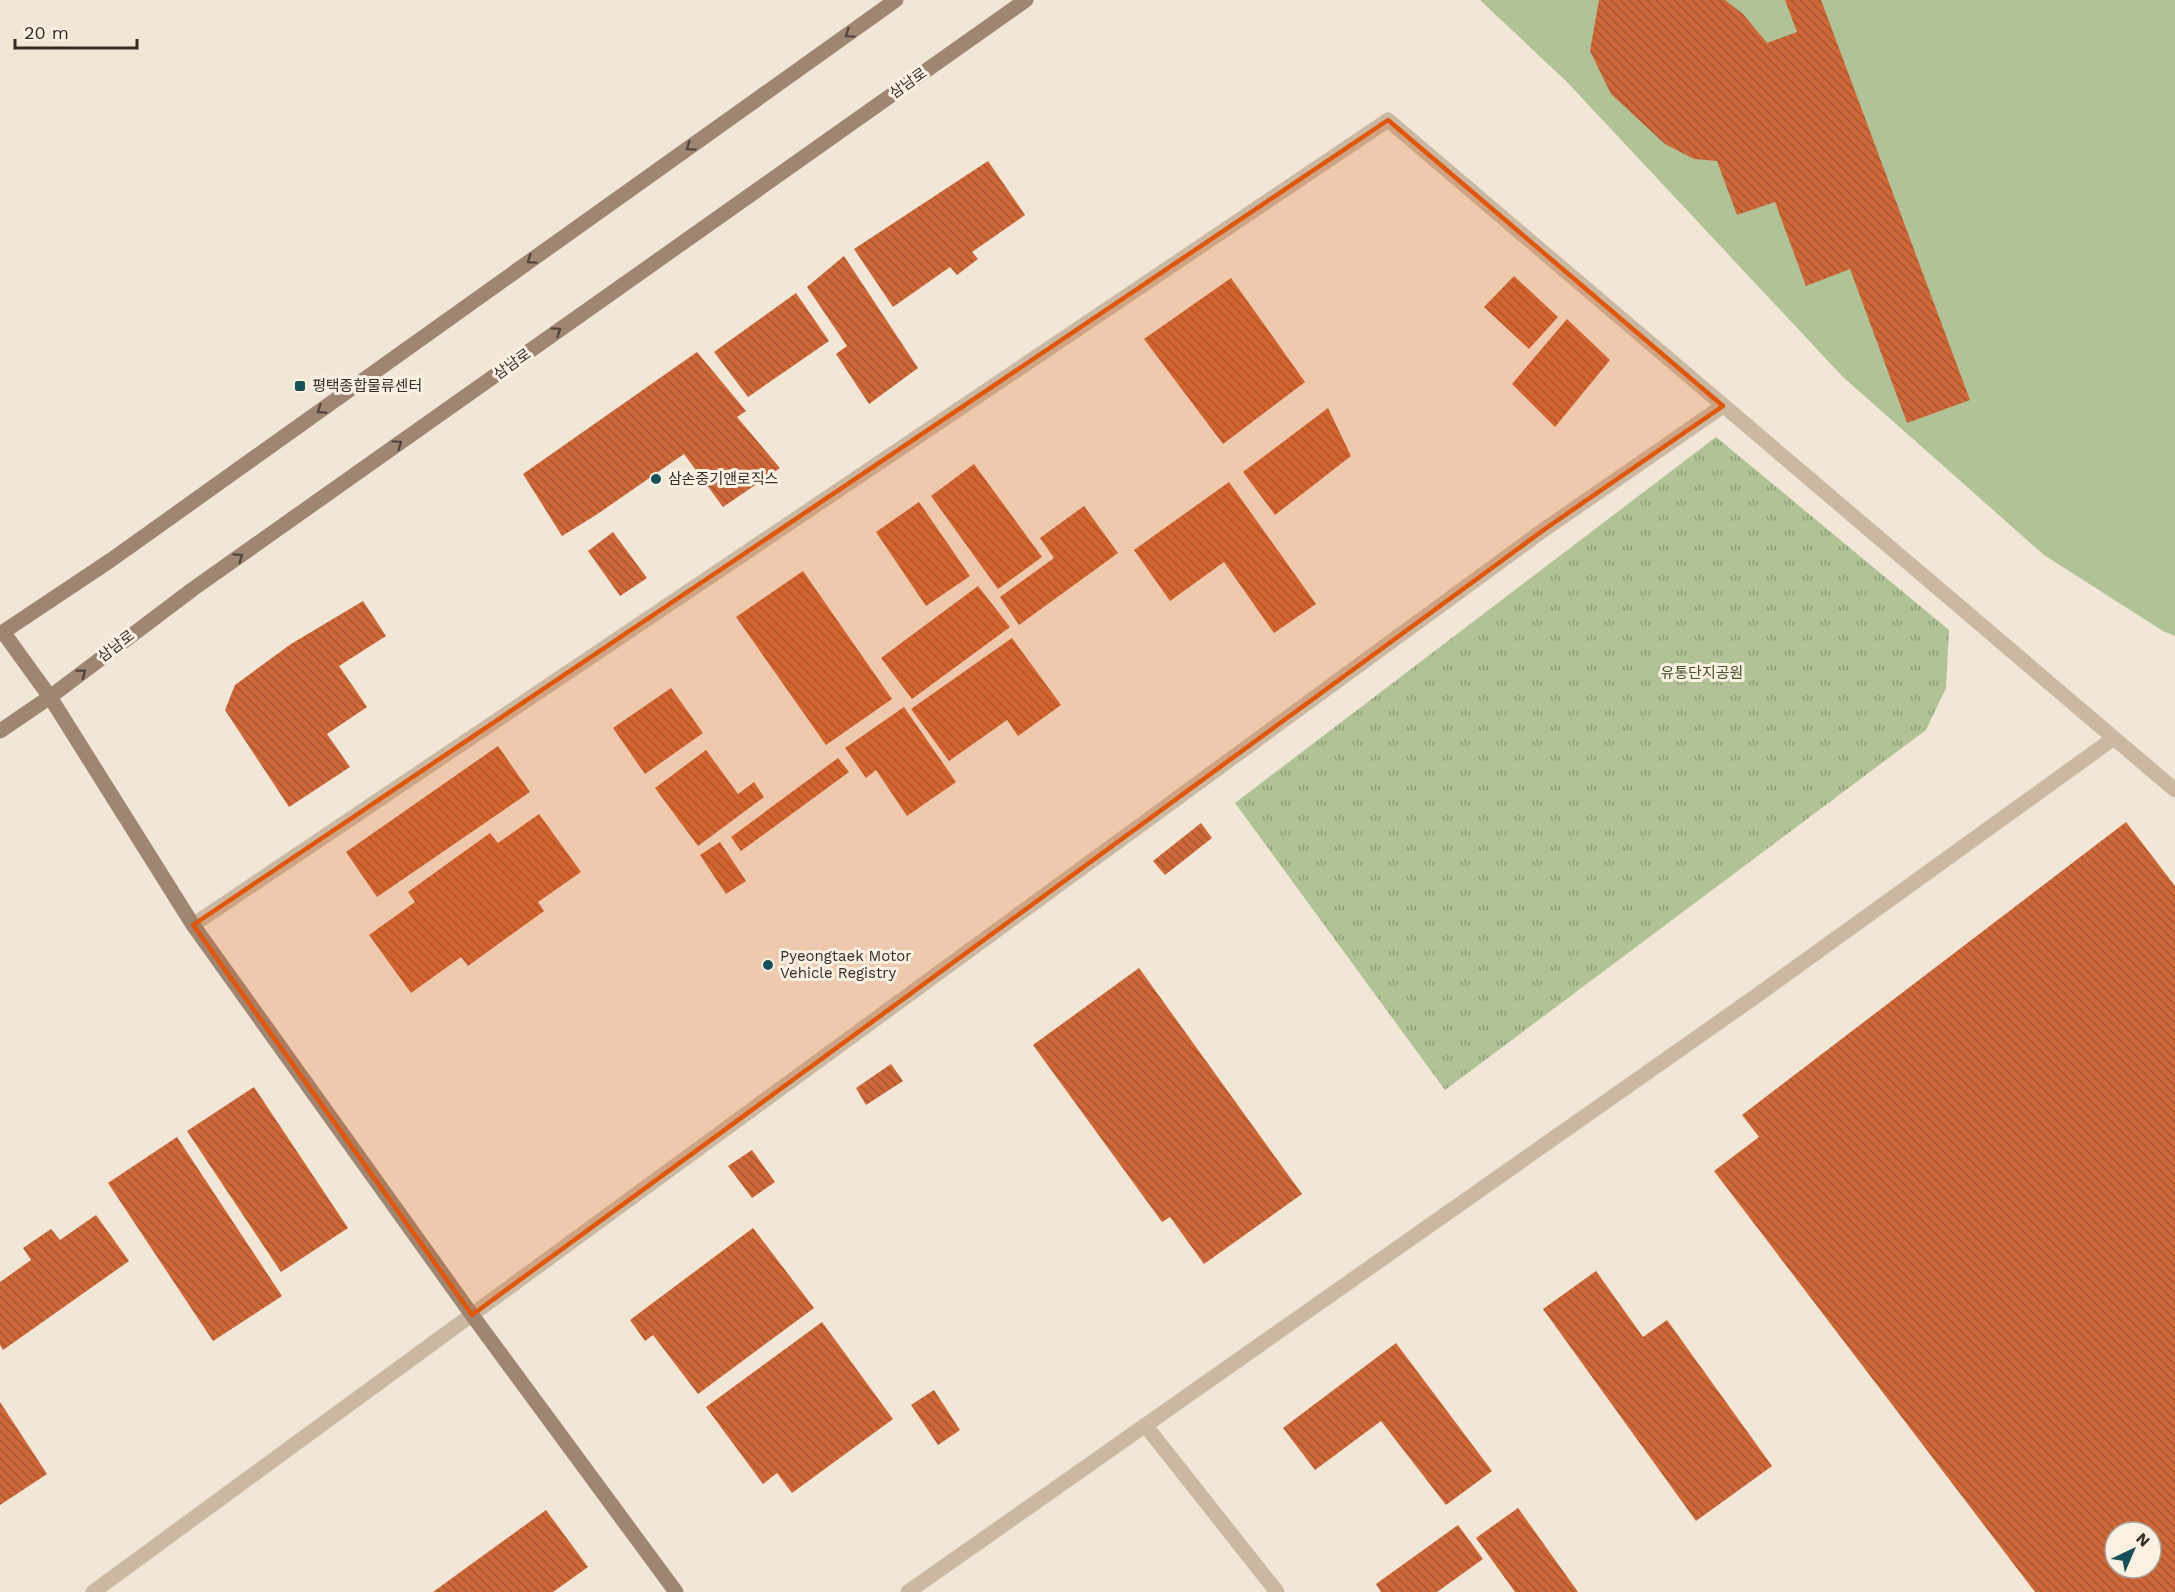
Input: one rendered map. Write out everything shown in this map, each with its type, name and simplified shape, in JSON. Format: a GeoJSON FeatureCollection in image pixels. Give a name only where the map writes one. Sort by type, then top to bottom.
{"type":"FeatureCollection","features":[{"type":"Feature","properties":{"kind":"main road"},"geometry":{"type":"LineString","coordinates":[[676,1592],[472,1315],[193,925],[50,696],[2,633],[111,560],[896,0]]}},
{"type":"Feature","properties":{"kind":"main road","name":"삼남로"},"geometry":{"type":"LineString","coordinates":[[0,731],[193,589],[1026,0]]}},
{"type":"Feature","properties":{"kind":"street"},"geometry":{"type":"LineString","coordinates":[[193,925],[1388,120],[2175,790]]}},
{"type":"Feature","properties":{"kind":"street"},"geometry":{"type":"LineString","coordinates":[[93,1592],[1535,536],[1723,406]]}},
{"type":"Feature","properties":{"kind":"street"},"geometry":{"type":"LineString","coordinates":[[908,1592],[1759,994],[2114,738]]}},
{"type":"Feature","properties":{"kind":"street"},"geometry":{"type":"LineString","coordinates":[[1145,1425],[1277,1592]]}},
{"type":"Feature","properties":{"kind":"highlighted area"},"geometry":{"type":"Polygon","coordinates":[[[1388,120],[1723,406],[1545,529],[472,1315],[193,925],[1388,120]]]}},
{"type":"Feature","properties":{"kind":"green space"},"geometry":{"type":"Polygon","coordinates":[[[1480,0],[2175,0],[2175,636],[2163,631],[2044,555],[1843,377],[1567,82],[1480,0]]]}},
{"type":"Feature","properties":{"kind":"green space","name":"유통단지공원"},"geometry":{"type":"Polygon","coordinates":[[[1716,437],[1949,630],[1946,688],[1926,730],[1445,1090],[1235,803],[1716,437]]]}},
{"type":"Feature","properties":{"kind":"building"},"geometry":{"type":"Polygon","coordinates":[[[1599,0],[1725,0],[1743,14],[1767,43],[1797,32],[1785,0],[1821,0],[1970,400],[1907,423],[1850,269],[1806,286],[1775,202],[1737,215],[1717,161],[1694,159],[1665,144],[1611,94],[1590,51],[1599,0]]]}},
{"type":"Feature","properties":{"kind":"building"},"geometry":{"type":"Polygon","coordinates":[[[988,161],[1025,215],[972,252],[978,259],[957,275],[950,267],[893,307],[854,249],[988,161]]]}},
{"type":"Feature","properties":{"kind":"building"},"geometry":{"type":"Polygon","coordinates":[[[844,256],[918,368],[869,404],[836,354],[847,346],[807,287],[844,256]]]}},
{"type":"Feature","properties":{"kind":"building"},"geometry":{"type":"Polygon","coordinates":[[[1514,276],[1558,317],[1529,349],[1484,307],[1514,276]]]}},
{"type":"Feature","properties":{"kind":"building"},"geometry":{"type":"Polygon","coordinates":[[[1231,278],[1305,382],[1223,444],[1144,339],[1231,278]]]}},
{"type":"Feature","properties":{"kind":"building"},"geometry":{"type":"Polygon","coordinates":[[[796,293],[829,341],[748,397],[714,352],[796,293]]]}},
{"type":"Feature","properties":{"kind":"building"},"geometry":{"type":"Polygon","coordinates":[[[1567,319],[1610,360],[1555,427],[1512,384],[1567,319]]]}},
{"type":"Feature","properties":{"kind":"building"},"geometry":{"type":"Polygon","coordinates":[[[697,352],[746,411],[737,417],[780,468],[723,507],[684,454],[562,536],[523,474],[697,352]]]}},
{"type":"Feature","properties":{"kind":"building"},"geometry":{"type":"Polygon","coordinates":[[[1328,408],[1351,456],[1275,515],[1243,472],[1328,408]]]}},
{"type":"Feature","properties":{"kind":"building"},"geometry":{"type":"Polygon","coordinates":[[[974,464],[1042,557],[998,589],[931,496],[974,464]]]}},
{"type":"Feature","properties":{"kind":"building"},"geometry":{"type":"Polygon","coordinates":[[[1229,482],[1316,604],[1274,633],[1224,562],[1170,601],[1134,550],[1229,482]]]}},
{"type":"Feature","properties":{"kind":"building"},"geometry":{"type":"Polygon","coordinates":[[[919,502],[970,576],[926,606],[876,532],[919,502]]]}},
{"type":"Feature","properties":{"kind":"building"},"geometry":{"type":"Polygon","coordinates":[[[1084,506],[1118,553],[1019,625],[1000,597],[1054,558],[1040,538],[1084,506]]]}},
{"type":"Feature","properties":{"kind":"building"},"geometry":{"type":"Polygon","coordinates":[[[613,532],[647,578],[620,596],[588,551],[613,532]]]}},
{"type":"Feature","properties":{"kind":"building"},"geometry":{"type":"Polygon","coordinates":[[[803,571],[892,699],[826,745],[736,617],[803,571]]]}},
{"type":"Feature","properties":{"kind":"building"},"geometry":{"type":"Polygon","coordinates":[[[978,586],[1010,627],[912,699],[881,658],[978,586]]]}},
{"type":"Feature","properties":{"kind":"building"},"geometry":{"type":"Polygon","coordinates":[[[363,601],[386,636],[339,666],[367,707],[327,734],[350,767],[289,807],[225,710],[235,685],[291,644],[363,601]]]}},
{"type":"Feature","properties":{"kind":"building"},"geometry":{"type":"Polygon","coordinates":[[[1012,638],[1061,705],[1018,736],[1007,720],[949,761],[911,709],[1012,638]]]}},
{"type":"Feature","properties":{"kind":"building"},"geometry":{"type":"Polygon","coordinates":[[[671,688],[703,733],[645,774],[613,728],[671,688]]]}},
{"type":"Feature","properties":{"kind":"building"},"geometry":{"type":"Polygon","coordinates":[[[904,707],[956,782],[907,816],[876,770],[866,778],[845,748],[904,707]]]}},
{"type":"Feature","properties":{"kind":"building"},"geometry":{"type":"Polygon","coordinates":[[[498,746],[530,792],[377,897],[346,852],[498,746]]]}},
{"type":"Feature","properties":{"kind":"building"},"geometry":{"type":"Polygon","coordinates":[[[706,750],[738,794],[754,782],[764,797],[698,846],[655,788],[706,750]]]}},
{"type":"Feature","properties":{"kind":"building"},"geometry":{"type":"Polygon","coordinates":[[[838,758],[849,772],[741,851],[731,837],[838,758]]]}},
{"type":"Feature","properties":{"kind":"building"},"geometry":{"type":"Polygon","coordinates":[[[539,814],[581,872],[538,902],[544,911],[468,966],[461,957],[411,993],[369,935],[415,902],[408,892],[490,833],[498,843],[539,814]]]}},
{"type":"Feature","properties":{"kind":"building"},"geometry":{"type":"Polygon","coordinates":[[[2126,822],[2175,886],[2175,1592],[2035,1592],[1714,1171],[1759,1137],[1742,1115],[2126,822]]]}},
{"type":"Feature","properties":{"kind":"building"},"geometry":{"type":"Polygon","coordinates":[[[1201,823],[1212,838],[1165,875],[1153,861],[1201,823]]]}},
{"type":"Feature","properties":{"kind":"building"},"geometry":{"type":"Polygon","coordinates":[[[720,842],[746,881],[726,894],[700,855],[720,842]]]}},
{"type":"Feature","properties":{"kind":"building"},"geometry":{"type":"Polygon","coordinates":[[[1139,968],[1302,1194],[1204,1264],[1170,1217],[1162,1222],[1033,1045],[1139,968]]]}},
{"type":"Feature","properties":{"kind":"building"},"geometry":{"type":"Polygon","coordinates":[[[891,1064],[903,1081],[866,1105],[856,1088],[891,1064]]]}},
{"type":"Feature","properties":{"kind":"building"},"geometry":{"type":"Polygon","coordinates":[[[254,1087],[348,1228],[281,1272],[187,1131],[254,1087]]]}},
{"type":"Feature","properties":{"kind":"building"},"geometry":{"type":"Polygon","coordinates":[[[177,1137],[282,1296],[213,1341],[108,1183],[177,1137]]]}},
{"type":"Feature","properties":{"kind":"building"},"geometry":{"type":"Polygon","coordinates":[[[752,1150],[775,1182],[752,1198],[728,1166],[752,1150]]]}},
{"type":"Feature","properties":{"kind":"building"},"geometry":{"type":"Polygon","coordinates":[[[96,1215],[129,1261],[3,1350],[0,1345],[0,1282],[31,1260],[23,1248],[51,1229],[60,1240],[96,1215]]]}},
{"type":"Feature","properties":{"kind":"building"},"geometry":{"type":"Polygon","coordinates":[[[753,1228],[814,1308],[698,1394],[653,1335],[645,1341],[630,1320],[753,1228]]]}},
{"type":"Feature","properties":{"kind":"building"},"geometry":{"type":"Polygon","coordinates":[[[1596,1271],[1643,1337],[1667,1320],[1772,1466],[1696,1521],[1543,1309],[1596,1271]]]}},
{"type":"Feature","properties":{"kind":"building"},"geometry":{"type":"Polygon","coordinates":[[[822,1322],[893,1419],[792,1493],[777,1473],[763,1484],[706,1407],[822,1322]]]}},
{"type":"Feature","properties":{"kind":"building"},"geometry":{"type":"Polygon","coordinates":[[[1396,1343],[1492,1471],[1446,1505],[1381,1421],[1315,1470],[1283,1428],[1396,1343]]]}},
{"type":"Feature","properties":{"kind":"building"},"geometry":{"type":"Polygon","coordinates":[[[934,1390],[960,1430],[938,1445],[911,1405],[934,1390]]]}},
{"type":"Feature","properties":{"kind":"building"},"geometry":{"type":"Polygon","coordinates":[[[0,1402],[47,1474],[0,1505],[0,1402]]]}},
{"type":"Feature","properties":{"kind":"building"},"geometry":{"type":"Polygon","coordinates":[[[1518,1508],[1578,1592],[1515,1592],[1476,1538],[1518,1508]]]}},
{"type":"Feature","properties":{"kind":"building"},"geometry":{"type":"Polygon","coordinates":[[[546,1510],[588,1567],[553,1592],[433,1592],[546,1510]]]}},
{"type":"Feature","properties":{"kind":"building"},"geometry":{"type":"Polygon","coordinates":[[[1458,1525],[1483,1559],[1437,1592],[1381,1592],[1376,1584],[1458,1525]]]}},
{"type":"Feature","properties":{"kind":"place","name":"평택종합물류센터"},"geometry":{"type":"Point","coordinates":[300,386]}},
{"type":"Feature","properties":{"kind":"place","name":"삼손중기앤로직스"},"geometry":{"type":"Point","coordinates":[656,479]}},
{"type":"Feature","properties":{"kind":"place","name":"Pyeongtaek Motor Vehicle Registry"},"geometry":{"type":"Point","coordinates":[768,965]}}]}
